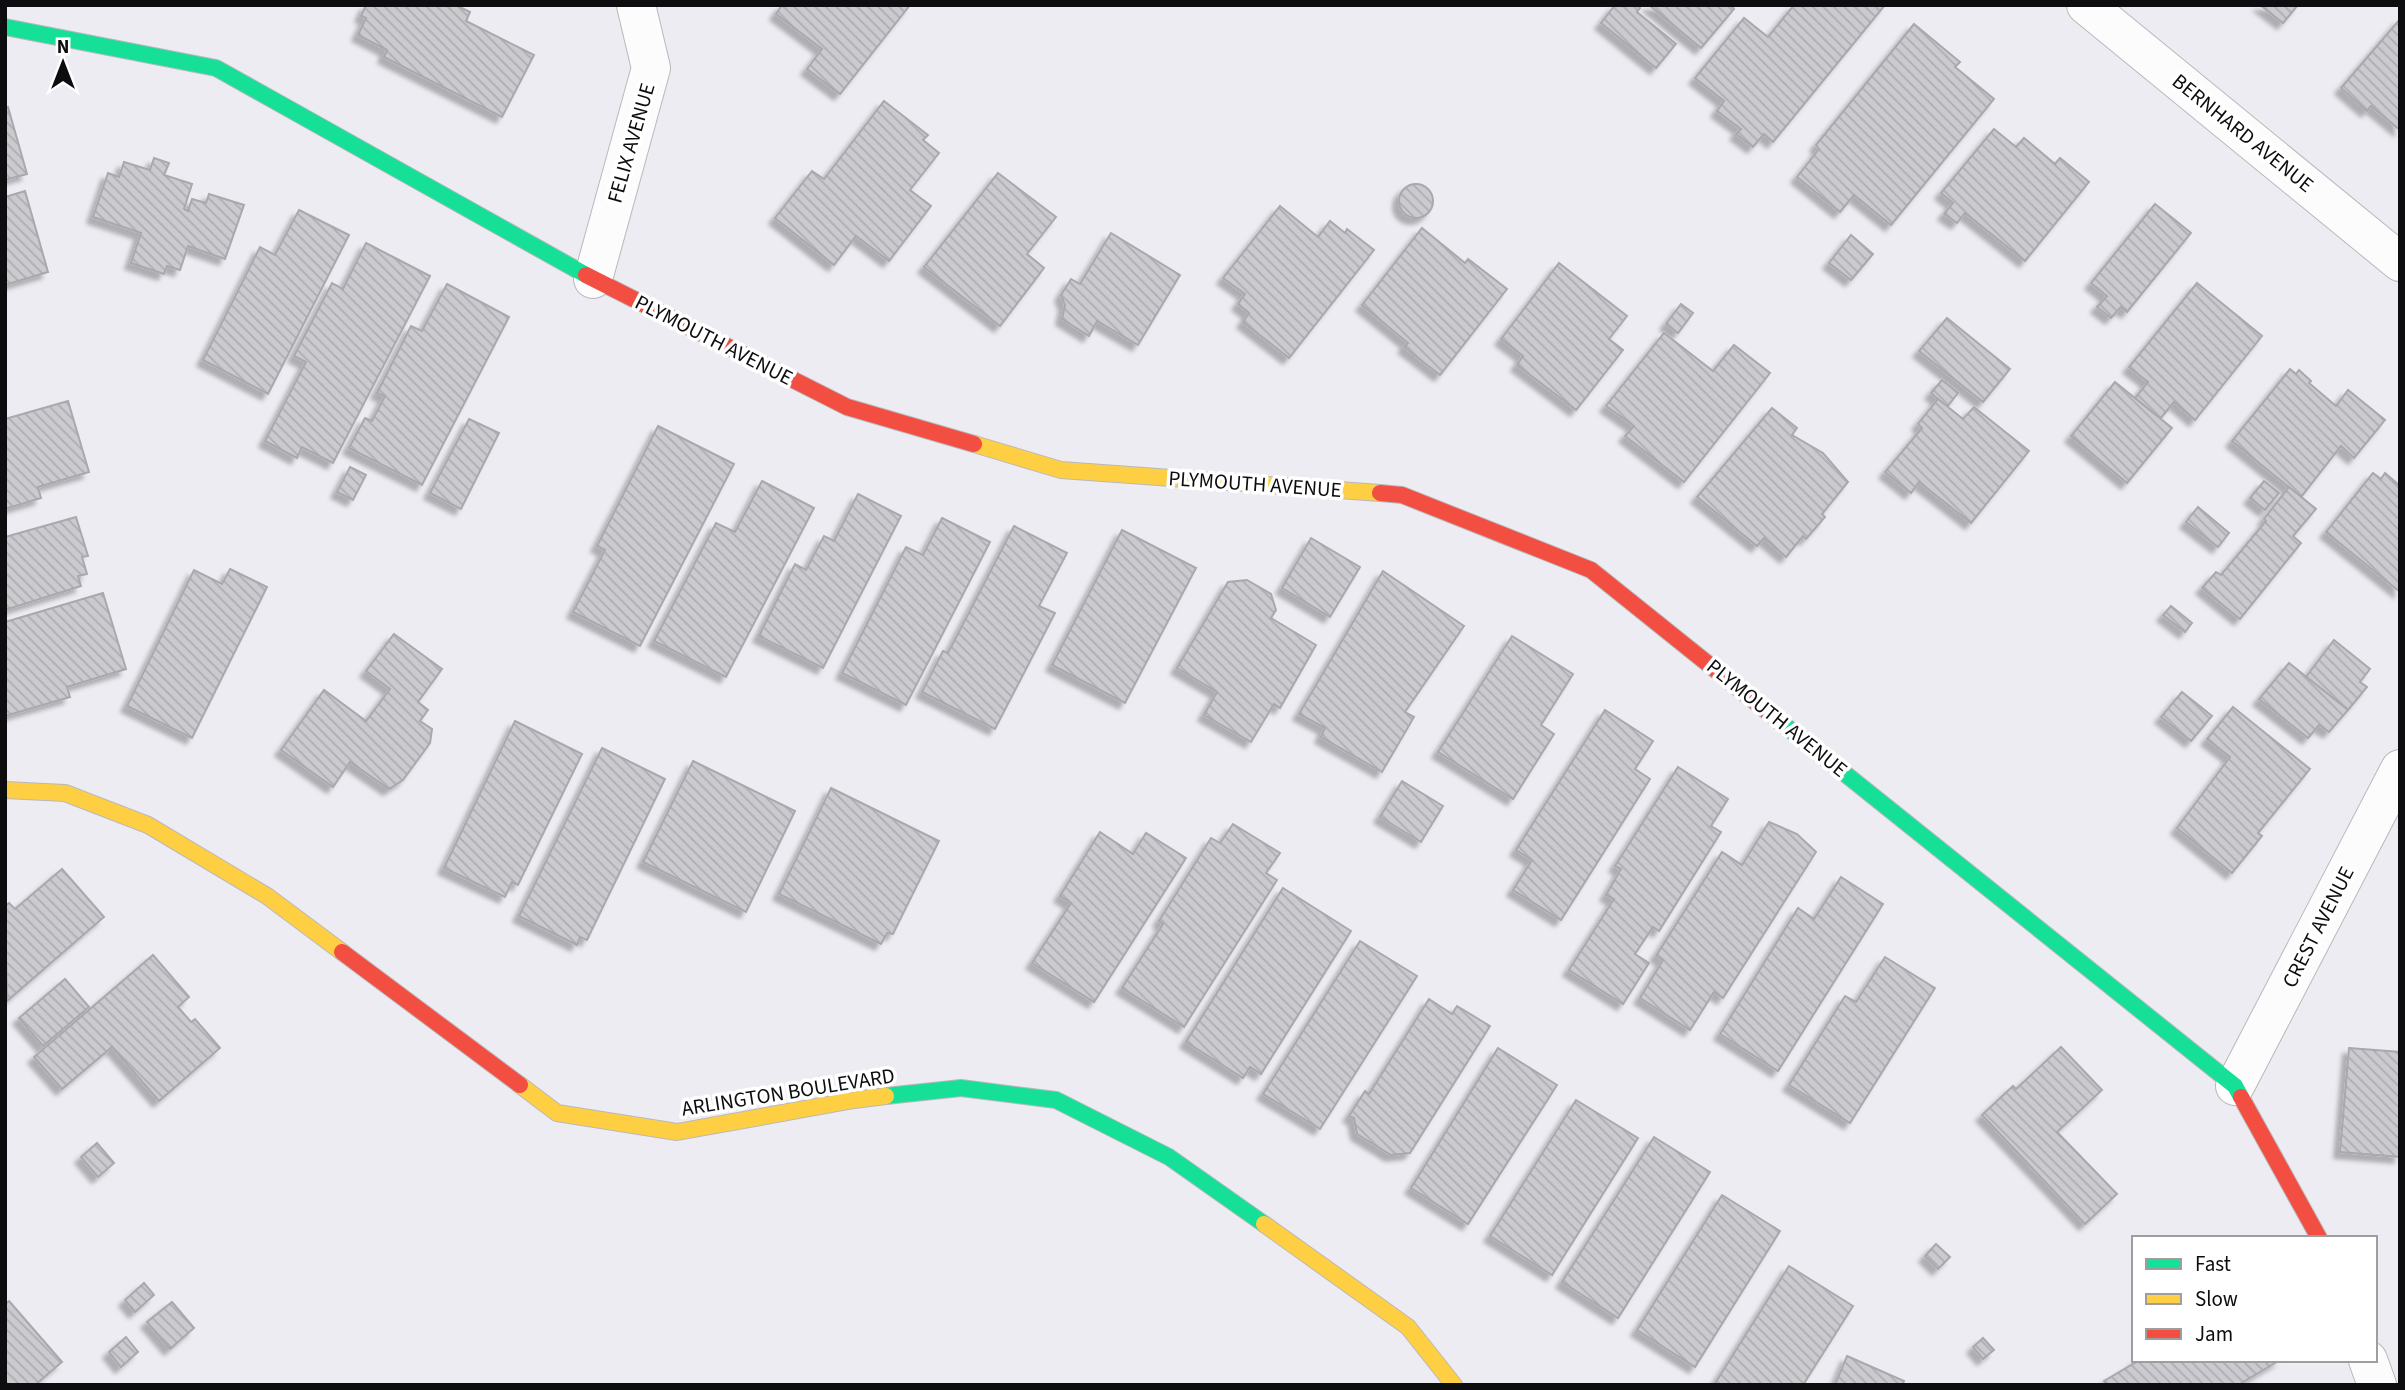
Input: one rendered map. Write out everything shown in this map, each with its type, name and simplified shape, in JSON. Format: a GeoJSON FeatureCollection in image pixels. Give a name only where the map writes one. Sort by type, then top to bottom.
{"type":"FeatureCollection","features":[{"type":"Feature","properties":{"kind":"street","name":"FELIX AVENUE"},"geometry":{"type":"LineString","coordinates":[[593,279],[652,68],[636,5]]}},
{"type":"Feature","properties":{"kind":"street","name":"BERNHARD AVENUE"},"geometry":{"type":"LineString","coordinates":[[2086,5],[2400,262]]}},
{"type":"Feature","properties":{"kind":"street","name":"PLYMOUTH AVENUE"},"geometry":{"type":"LineString","coordinates":[[5,27],[216,68],[593,279],[847,407],[1061,470],[1402,495],[1591,570],[2235,1086],[2318,1236]]}},
{"type":"Feature","properties":{"kind":"street","name":"CREST AVENUE"},"geometry":{"type":"LineString","coordinates":[[2235,1086],[2400,769]]}},
{"type":"Feature","properties":{"kind":"street","name":"ARLINGTON BOULEVARD"},"geometry":{"type":"LineString","coordinates":[[5,790],[65,793],[148,825],[267,896],[558,1113],[677,1132],[853,1100],[961,1088],[1056,1100],[1169,1157],[1397,1319],[1408,1327],[1454,1385]]}},
{"type":"Feature","properties":{"kind":"street"},"geometry":{"type":"LineString","coordinates":[[2369,1362],[2377,1385]]}},
{"type":"Feature","properties":{"kind":"building"},"geometry":{"type":"Polygon","coordinates":[[[366,5],[456,5],[470,12],[466,21],[534,55],[502,117],[384,57],[387,50],[358,35],[366,18],[361,16],[366,5]]]}},
{"type":"Feature","properties":{"kind":"building"},"geometry":{"type":"Polygon","coordinates":[[[782,5],[910,5],[840,94],[807,69],[822,49],[776,14],[782,5]]]}},
{"type":"Feature","properties":{"kind":"building"},"geometry":{"type":"Polygon","coordinates":[[[1615,5],[1637,5],[1640,8],[1637,12],[1676,44],[1656,68],[1601,23],[1615,5]]]}},
{"type":"Feature","properties":{"kind":"building"},"geometry":{"type":"Polygon","coordinates":[[[1649,5],[1731,5],[1734,9],[1701,48],[1649,5]]]}},
{"type":"Feature","properties":{"kind":"building"},"geometry":{"type":"Polygon","coordinates":[[[1794,5],[1885,5],[1773,142],[1764,134],[1753,147],[1736,134],[1741,129],[1717,111],[1724,101],[1695,78],[1744,18],[1768,37],[1794,5]]]}},
{"type":"Feature","properties":{"kind":"building"},"geometry":{"type":"Polygon","coordinates":[[[2260,5],[2298,5],[2283,23],[2260,5]]]}},
{"type":"Feature","properties":{"kind":"building"},"geometry":{"type":"Polygon","coordinates":[[[2400,19],[2400,130],[2371,106],[2367,111],[2341,88],[2400,19]]]}},
{"type":"Feature","properties":{"kind":"building"},"geometry":{"type":"Polygon","coordinates":[[[1914,24],[1960,62],[1955,67],[1994,99],[1891,225],[1854,195],[1840,212],[1797,177],[1819,149],[1816,145],[1914,24]]]}},
{"type":"Feature","properties":{"kind":"building"},"geometry":{"type":"Polygon","coordinates":[[[884,101],[928,135],[923,140],[939,153],[910,190],[931,206],[889,261],[856,236],[834,265],[775,218],[812,171],[824,179],[884,101]]]}},
{"type":"Feature","properties":{"kind":"building"},"geometry":{"type":"Polygon","coordinates":[[[8,107],[27,174],[5,180],[5,108],[8,107]]]}},
{"type":"Feature","properties":{"kind":"building"},"geometry":{"type":"Polygon","coordinates":[[[1994,129],[2016,147],[2024,138],[2055,164],[2060,158],[2089,182],[2025,261],[1965,213],[1957,223],[1944,214],[1953,203],[1941,193],[1994,129]]]}},
{"type":"Feature","properties":{"kind":"building"},"geometry":{"type":"Polygon","coordinates":[[[154,158],[169,163],[164,175],[192,184],[184,209],[188,211],[192,199],[206,203],[209,194],[244,205],[225,259],[188,246],[180,270],[167,266],[164,274],[131,263],[141,233],[93,217],[108,173],[119,177],[124,162],[150,170],[154,158]]]}},
{"type":"Feature","properties":{"kind":"building"},"geometry":{"type":"Polygon","coordinates":[[[998,173],[1056,217],[1027,254],[1044,268],[1000,326],[924,267],[998,173]]]}},
{"type":"Feature","properties":{"kind":"building"},"geometry":{"type":"Polygon","coordinates":[[[1416,184],[1428,189],[1433,201],[1428,213],[1416,218],[1404,213],[1399,201],[1404,189],[1416,184]]]}},
{"type":"Feature","properties":{"kind":"building"},"geometry":{"type":"Polygon","coordinates":[[[25,191],[48,272],[5,285],[5,197],[25,191]]]}},
{"type":"Feature","properties":{"kind":"building"},"geometry":{"type":"Polygon","coordinates":[[[2155,204],[2191,233],[2127,312],[2121,307],[2111,318],[2097,307],[2107,296],[2091,283],[2155,204]]]}},
{"type":"Feature","properties":{"kind":"building"},"geometry":{"type":"Polygon","coordinates":[[[1280,206],[1318,237],[1330,221],[1345,233],[1347,229],[1374,250],[1289,358],[1243,322],[1249,313],[1238,304],[1245,294],[1223,278],[1280,206]]]}},
{"type":"Feature","properties":{"kind":"building"},"geometry":{"type":"Polygon","coordinates":[[[299,210],[349,235],[268,394],[203,360],[260,247],[275,255],[299,210]]]}},
{"type":"Feature","properties":{"kind":"building"},"geometry":{"type":"Polygon","coordinates":[[[1422,228],[1465,263],[1468,259],[1507,289],[1440,375],[1404,347],[1408,343],[1362,305],[1422,228]]]}},
{"type":"Feature","properties":{"kind":"building"},"geometry":{"type":"Polygon","coordinates":[[[1111,233],[1180,275],[1138,345],[1097,321],[1089,336],[1062,319],[1065,305],[1061,295],[1071,279],[1080,284],[1111,233]]]}},
{"type":"Feature","properties":{"kind":"building"},"geometry":{"type":"Polygon","coordinates":[[[1851,235],[1873,254],[1851,280],[1829,263],[1851,235]]]}},
{"type":"Feature","properties":{"kind":"building"},"geometry":{"type":"Polygon","coordinates":[[[366,243],[430,276],[333,463],[302,447],[297,458],[265,441],[306,362],[294,356],[332,283],[343,289],[366,243]]]}},
{"type":"Feature","properties":{"kind":"building"},"geometry":{"type":"Polygon","coordinates":[[[1559,263],[1627,316],[1609,339],[1623,350],[1576,410],[1517,365],[1523,356],[1501,339],[1559,263]]]}},
{"type":"Feature","properties":{"kind":"building"},"geometry":{"type":"Polygon","coordinates":[[[2197,283],[2262,336],[2195,420],[2174,402],[2160,419],[2135,398],[2148,382],[2129,367],[2197,283]]]}},
{"type":"Feature","properties":{"kind":"building"},"geometry":{"type":"Polygon","coordinates":[[[447,284],[509,317],[422,485],[349,448],[365,418],[372,421],[385,396],[377,393],[411,326],[422,331],[447,284]]]}},
{"type":"Feature","properties":{"kind":"building"},"geometry":{"type":"Polygon","coordinates":[[[1681,304],[1693,313],[1678,333],[1666,324],[1681,304]]]}},
{"type":"Feature","properties":{"kind":"building"},"geometry":{"type":"Polygon","coordinates":[[[1947,318],[2010,369],[1983,402],[1919,351],[1947,318]]]}},
{"type":"Feature","properties":{"kind":"building"},"geometry":{"type":"Polygon","coordinates":[[[1664,333],[1713,371],[1734,345],[1770,373],[1684,482],[1625,436],[1634,426],[1606,406],[1664,333]]]}},
{"type":"Feature","properties":{"kind":"building"},"geometry":{"type":"Polygon","coordinates":[[[2290,369],[2296,374],[2299,370],[2311,381],[2309,383],[2336,406],[2348,390],[2385,420],[2354,458],[2341,446],[2301,497],[2232,441],[2290,369]]]}},
{"type":"Feature","properties":{"kind":"building"},"geometry":{"type":"Polygon","coordinates":[[[1942,380],[1958,393],[1947,407],[1931,393],[1942,380]]]}},
{"type":"Feature","properties":{"kind":"building"},"geometry":{"type":"Polygon","coordinates":[[[2115,382],[2172,428],[2127,483],[2071,436],[2115,382]]]}},
{"type":"Feature","properties":{"kind":"building"},"geometry":{"type":"Polygon","coordinates":[[[1938,399],[1963,419],[1974,407],[2029,451],[1971,523],[1919,482],[1911,493],[1885,472],[1922,428],[1918,424],[1938,399]]]}},
{"type":"Feature","properties":{"kind":"building"},"geometry":{"type":"Polygon","coordinates":[[[68,401],[89,472],[38,487],[41,498],[5,509],[5,419],[68,401]]]}},
{"type":"Feature","properties":{"kind":"building"},"geometry":{"type":"Polygon","coordinates":[[[1772,408],[1797,428],[1792,435],[1823,453],[1848,482],[1822,514],[1825,517],[1806,539],[1803,536],[1786,557],[1764,538],[1757,546],[1697,497],[1772,408]]]}},
{"type":"Feature","properties":{"kind":"building"},"geometry":{"type":"Polygon","coordinates":[[[469,419],[499,433],[461,509],[430,493],[469,419]]]}},
{"type":"Feature","properties":{"kind":"building"},"geometry":{"type":"Polygon","coordinates":[[[658,426],[734,464],[640,646],[573,612],[605,550],[597,546],[658,426]]]}},
{"type":"Feature","properties":{"kind":"building"},"geometry":{"type":"Polygon","coordinates":[[[350,467],[366,475],[353,500],[337,492],[350,467]]]}},
{"type":"Feature","properties":{"kind":"building"},"geometry":{"type":"Polygon","coordinates":[[[2373,473],[2381,479],[2385,473],[2400,486],[2400,592],[2326,532],[2373,473]]]}},
{"type":"Feature","properties":{"kind":"building"},"geometry":{"type":"Polygon","coordinates":[[[762,481],[814,508],[726,677],[654,641],[716,523],[735,532],[762,481]]]}},
{"type":"Feature","properties":{"kind":"building"},"geometry":{"type":"Polygon","coordinates":[[[2264,481],[2279,493],[2265,510],[2250,498],[2264,481]]]}},
{"type":"Feature","properties":{"kind":"building"},"geometry":{"type":"Polygon","coordinates":[[[2289,487],[2316,509],[2293,536],[2301,543],[2240,619],[2202,588],[2216,572],[2221,575],[2266,521],[2264,519],[2289,487]]]}},
{"type":"Feature","properties":{"kind":"building"},"geometry":{"type":"Polygon","coordinates":[[[858,494],[901,516],[823,668],[759,636],[795,564],[806,570],[824,536],[834,541],[858,494]]]}},
{"type":"Feature","properties":{"kind":"building"},"geometry":{"type":"Polygon","coordinates":[[[2198,507],[2229,533],[2218,547],[2186,522],[2198,507]]]}},
{"type":"Feature","properties":{"kind":"building"},"geometry":{"type":"Polygon","coordinates":[[[76,517],[88,556],[82,557],[87,574],[78,576],[81,586],[5,610],[5,537],[76,517]]]}},
{"type":"Feature","properties":{"kind":"building"},"geometry":{"type":"Polygon","coordinates":[[[942,518],[990,542],[906,705],[842,673],[906,547],[923,555],[942,518]]]}},
{"type":"Feature","properties":{"kind":"building"},"geometry":{"type":"Polygon","coordinates":[[[1014,526],[1067,553],[1039,606],[1055,613],[995,729],[922,692],[943,651],[948,653],[1014,526]]]}},
{"type":"Feature","properties":{"kind":"building"},"geometry":{"type":"Polygon","coordinates":[[[1122,530],[1196,568],[1125,703],[1052,665],[1122,530]]]}},
{"type":"Feature","properties":{"kind":"building"},"geometry":{"type":"Polygon","coordinates":[[[1311,538],[1360,567],[1330,617],[1282,588],[1311,538]]]}},
{"type":"Feature","properties":{"kind":"building"},"geometry":{"type":"Polygon","coordinates":[[[230,569],[267,587],[192,738],[127,706],[194,570],[222,584],[230,569]]]}},
{"type":"Feature","properties":{"kind":"building"},"geometry":{"type":"Polygon","coordinates":[[[1383,571],[1464,626],[1405,712],[1414,717],[1382,772],[1321,737],[1325,728],[1299,714],[1383,571]]]}},
{"type":"Feature","properties":{"kind":"building"},"geometry":{"type":"Polygon","coordinates":[[[1247,580],[1271,594],[1276,610],[1271,618],[1316,645],[1280,708],[1274,704],[1251,742],[1204,715],[1217,692],[1177,668],[1228,582],[1247,580]]]}},
{"type":"Feature","properties":{"kind":"building"},"geometry":{"type":"Polygon","coordinates":[[[103,593],[126,669],[67,687],[70,697],[5,716],[5,622],[103,593]]]}},
{"type":"Feature","properties":{"kind":"building"},"geometry":{"type":"Polygon","coordinates":[[[2171,606],[2192,623],[2185,632],[2163,615],[2171,606]]]}},
{"type":"Feature","properties":{"kind":"building"},"geometry":{"type":"Polygon","coordinates":[[[394,634],[442,669],[418,702],[428,710],[420,721],[432,729],[430,743],[403,780],[389,789],[350,762],[333,787],[281,750],[324,690],[366,721],[390,689],[366,671],[394,634]]]}},
{"type":"Feature","properties":{"kind":"building"},"geometry":{"type":"Polygon","coordinates":[[[1512,636],[1573,674],[1541,725],[1554,734],[1513,799],[1438,752],[1512,636]]]}},
{"type":"Feature","properties":{"kind":"building"},"geometry":{"type":"Polygon","coordinates":[[[2334,640],[2370,669],[2360,682],[2367,687],[2348,710],[2306,677],[2334,640]]]}},
{"type":"Feature","properties":{"kind":"building"},"geometry":{"type":"Polygon","coordinates":[[[2289,663],[2348,710],[2329,732],[2319,725],[2308,738],[2259,699],[2289,663]]]}},
{"type":"Feature","properties":{"kind":"building"},"geometry":{"type":"Polygon","coordinates":[[[2182,692],[2212,716],[2191,741],[2161,717],[2182,692]]]}},
{"type":"Feature","properties":{"kind":"building"},"geometry":{"type":"Polygon","coordinates":[[[2233,707],[2310,769],[2258,833],[2262,836],[2232,873],[2177,828],[2230,757],[2207,739],[2233,707]]]}},
{"type":"Feature","properties":{"kind":"building"},"geometry":{"type":"Polygon","coordinates":[[[1605,710],[1653,741],[1635,769],[1650,779],[1561,920],[1513,890],[1532,860],[1516,850],[1605,710]]]}},
{"type":"Feature","properties":{"kind":"building"},"geometry":{"type":"Polygon","coordinates":[[[515,721],[582,754],[518,885],[512,882],[505,897],[444,868],[515,721]]]}},
{"type":"Feature","properties":{"kind":"building"},"geometry":{"type":"Polygon","coordinates":[[[602,748],[665,779],[587,940],[580,937],[577,945],[519,916],[602,748]]]}},
{"type":"Feature","properties":{"kind":"building"},"geometry":{"type":"Polygon","coordinates":[[[693,761],[795,811],[746,912],[643,862],[693,761]]]}},
{"type":"Feature","properties":{"kind":"building"},"geometry":{"type":"Polygon","coordinates":[[[1678,767],[1728,799],[1711,826],[1721,832],[1659,931],[1653,927],[1635,954],[1649,963],[1623,1004],[1569,970],[1614,899],[1606,895],[1621,869],[1615,866],[1678,767]]]}},
{"type":"Feature","properties":{"kind":"building"},"geometry":{"type":"Polygon","coordinates":[[[1402,781],[1443,806],[1421,842],[1380,817],[1402,781]]]}},
{"type":"Feature","properties":{"kind":"building"},"geometry":{"type":"Polygon","coordinates":[[[831,788],[939,841],[893,934],[887,933],[881,944],[779,894],[831,788]]]}},
{"type":"Feature","properties":{"kind":"building"},"geometry":{"type":"Polygon","coordinates":[[[1769,822],[1797,834],[1816,852],[1723,998],[1714,992],[1690,1030],[1640,998],[1663,960],[1656,956],[1722,852],[1742,865],[1769,822]]]}},
{"type":"Feature","properties":{"kind":"building"},"geometry":{"type":"Polygon","coordinates":[[[1233,824],[1280,853],[1266,873],[1277,880],[1184,1027],[1122,988],[1163,924],[1159,921],[1211,838],[1220,843],[1233,824]]]}},
{"type":"Feature","properties":{"kind":"building"},"geometry":{"type":"Polygon","coordinates":[[[1100,832],[1133,854],[1146,833],[1186,858],[1094,1002],[1032,963],[1071,903],[1060,896],[1100,832]]]}},
{"type":"Feature","properties":{"kind":"building"},"geometry":{"type":"Polygon","coordinates":[[[62,869],[104,917],[7,1001],[5,906],[9,903],[15,909],[62,869]]]}},
{"type":"Feature","properties":{"kind":"building"},"geometry":{"type":"Polygon","coordinates":[[[1841,877],[1883,904],[1778,1071],[1720,1034],[1798,908],[1814,919],[1841,877]]]}},
{"type":"Feature","properties":{"kind":"building"},"geometry":{"type":"Polygon","coordinates":[[[1283,888],[1351,931],[1261,1074],[1250,1067],[1243,1078],[1186,1042],[1283,888]]]}},
{"type":"Feature","properties":{"kind":"building"},"geometry":{"type":"Polygon","coordinates":[[[1360,941],[1417,976],[1320,1129],[1263,1094],[1360,941]]]}},
{"type":"Feature","properties":{"kind":"building"},"geometry":{"type":"Polygon","coordinates":[[[153,955],[189,997],[178,1007],[191,1022],[195,1019],[220,1048],[159,1101],[112,1047],[62,1089],[34,1057],[153,955]]]}},
{"type":"Feature","properties":{"kind":"building"},"geometry":{"type":"Polygon","coordinates":[[[1885,957],[1935,988],[1850,1123],[1789,1085],[1845,996],[1856,1002],[1885,957]]]}},
{"type":"Feature","properties":{"kind":"building"},"geometry":{"type":"Polygon","coordinates":[[[65,979],[89,1007],[43,1046],[19,1018],[65,979]]]}},
{"type":"Feature","properties":{"kind":"building"},"geometry":{"type":"Polygon","coordinates":[[[1429,999],[1452,1014],[1457,1006],[1490,1026],[1410,1153],[1391,1155],[1357,1134],[1354,1118],[1349,1116],[1365,1091],[1369,1094],[1429,999]]]}},
{"type":"Feature","properties":{"kind":"building"},"geometry":{"type":"Polygon","coordinates":[[[2061,1047],[2102,1090],[2057,1132],[2117,1194],[2085,1224],[1982,1115],[2013,1086],[2016,1089],[2061,1047]]]}},
{"type":"Feature","properties":{"kind":"building"},"geometry":{"type":"Polygon","coordinates":[[[1498,1048],[1557,1085],[1468,1224],[1411,1188],[1498,1048]]]}},
{"type":"Feature","properties":{"kind":"building"},"geometry":{"type":"Polygon","coordinates":[[[2349,1048],[2400,1052],[2400,1157],[2340,1152],[2349,1048]]]}},
{"type":"Feature","properties":{"kind":"building"},"geometry":{"type":"Polygon","coordinates":[[[1576,1100],[1638,1138],[1552,1275],[1490,1236],[1576,1100]]]}},
{"type":"Feature","properties":{"kind":"building"},"geometry":{"type":"Polygon","coordinates":[[[1654,1137],[1710,1172],[1618,1318],[1562,1282],[1654,1137]]]}},
{"type":"Feature","properties":{"kind":"building"},"geometry":{"type":"Polygon","coordinates":[[[97,1143],[114,1163],[98,1177],[81,1157],[97,1143]]]}},
{"type":"Feature","properties":{"kind":"building"},"geometry":{"type":"Polygon","coordinates":[[[1722,1195],[1780,1231],[1695,1367],[1637,1330],[1722,1195]]]}},
{"type":"Feature","properties":{"kind":"building"},"geometry":{"type":"Polygon","coordinates":[[[1936,1244],[1950,1257],[1938,1269],[1925,1256],[1936,1244]]]}},
{"type":"Feature","properties":{"kind":"building"},"geometry":{"type":"Polygon","coordinates":[[[1789,1266],[1853,1306],[1803,1385],[1714,1385],[1789,1266]]]}},
{"type":"Feature","properties":{"kind":"building"},"geometry":{"type":"Polygon","coordinates":[[[144,1283],[154,1295],[135,1312],[125,1300],[144,1283]]]}},
{"type":"Feature","properties":{"kind":"building"},"geometry":{"type":"Polygon","coordinates":[[[9,1301],[62,1362],[35,1385],[5,1385],[5,1304],[9,1301]]]}},
{"type":"Feature","properties":{"kind":"building"},"geometry":{"type":"Polygon","coordinates":[[[172,1302],[194,1328],[170,1349],[147,1322],[172,1302]]]}},
{"type":"Feature","properties":{"kind":"building"},"geometry":{"type":"Polygon","coordinates":[[[126,1337],[138,1352],[121,1367],[109,1352],[126,1337]]]}},
{"type":"Feature","properties":{"kind":"building"},"geometry":{"type":"Polygon","coordinates":[[[1983,1338],[1994,1350],[1983,1359],[1973,1347],[1983,1338]]]}},
{"type":"Feature","properties":{"kind":"building"},"geometry":{"type":"Polygon","coordinates":[[[1847,1356],[1904,1381],[1902,1385],[1835,1385],[1847,1356]]]}},
{"type":"Feature","properties":{"kind":"building"},"geometry":{"type":"Polygon","coordinates":[[[2136,1362],[2277,1362],[2238,1385],[2107,1385],[2104,1381],[2136,1362]]]}},
{"type":"Feature","properties":{"kind":"traffic: fast"},"geometry":{"type":"LineString","coordinates":[[5,27],[216,68],[586,275]]}},
{"type":"Feature","properties":{"kind":"traffic: fast"},"geometry":{"type":"LineString","coordinates":[[1768,712],[2235,1086],[2241,1097]]}},
{"type":"Feature","properties":{"kind":"traffic: fast"},"geometry":{"type":"LineString","coordinates":[[886,1096],[961,1088],[1056,1100],[1169,1157],[1264,1224]]}},
{"type":"Feature","properties":{"kind":"traffic: slow"},"geometry":{"type":"LineString","coordinates":[[974,444],[1061,470],[1380,493]]}},
{"type":"Feature","properties":{"kind":"traffic: slow"},"geometry":{"type":"LineString","coordinates":[[5,790],[65,793],[148,825],[267,896],[342,952]]}},
{"type":"Feature","properties":{"kind":"traffic: slow"},"geometry":{"type":"LineString","coordinates":[[520,1085],[557,1113],[677,1132],[886,1096]]}},
{"type":"Feature","properties":{"kind":"traffic: slow"},"geometry":{"type":"LineString","coordinates":[[1264,1224],[1408,1327],[1454,1385]]}},
{"type":"Feature","properties":{"kind":"traffic: jam"},"geometry":{"type":"LineString","coordinates":[[586,275],[847,407],[974,444]]}},
{"type":"Feature","properties":{"kind":"traffic: jam"},"geometry":{"type":"LineString","coordinates":[[1380,493],[1402,495],[1591,570],[1768,712]]}},
{"type":"Feature","properties":{"kind":"traffic: jam"},"geometry":{"type":"LineString","coordinates":[[342,952],[520,1085]]}},
{"type":"Feature","properties":{"kind":"traffic: jam"},"geometry":{"type":"LineString","coordinates":[[2241,1097],[2318,1236]]}}]}
